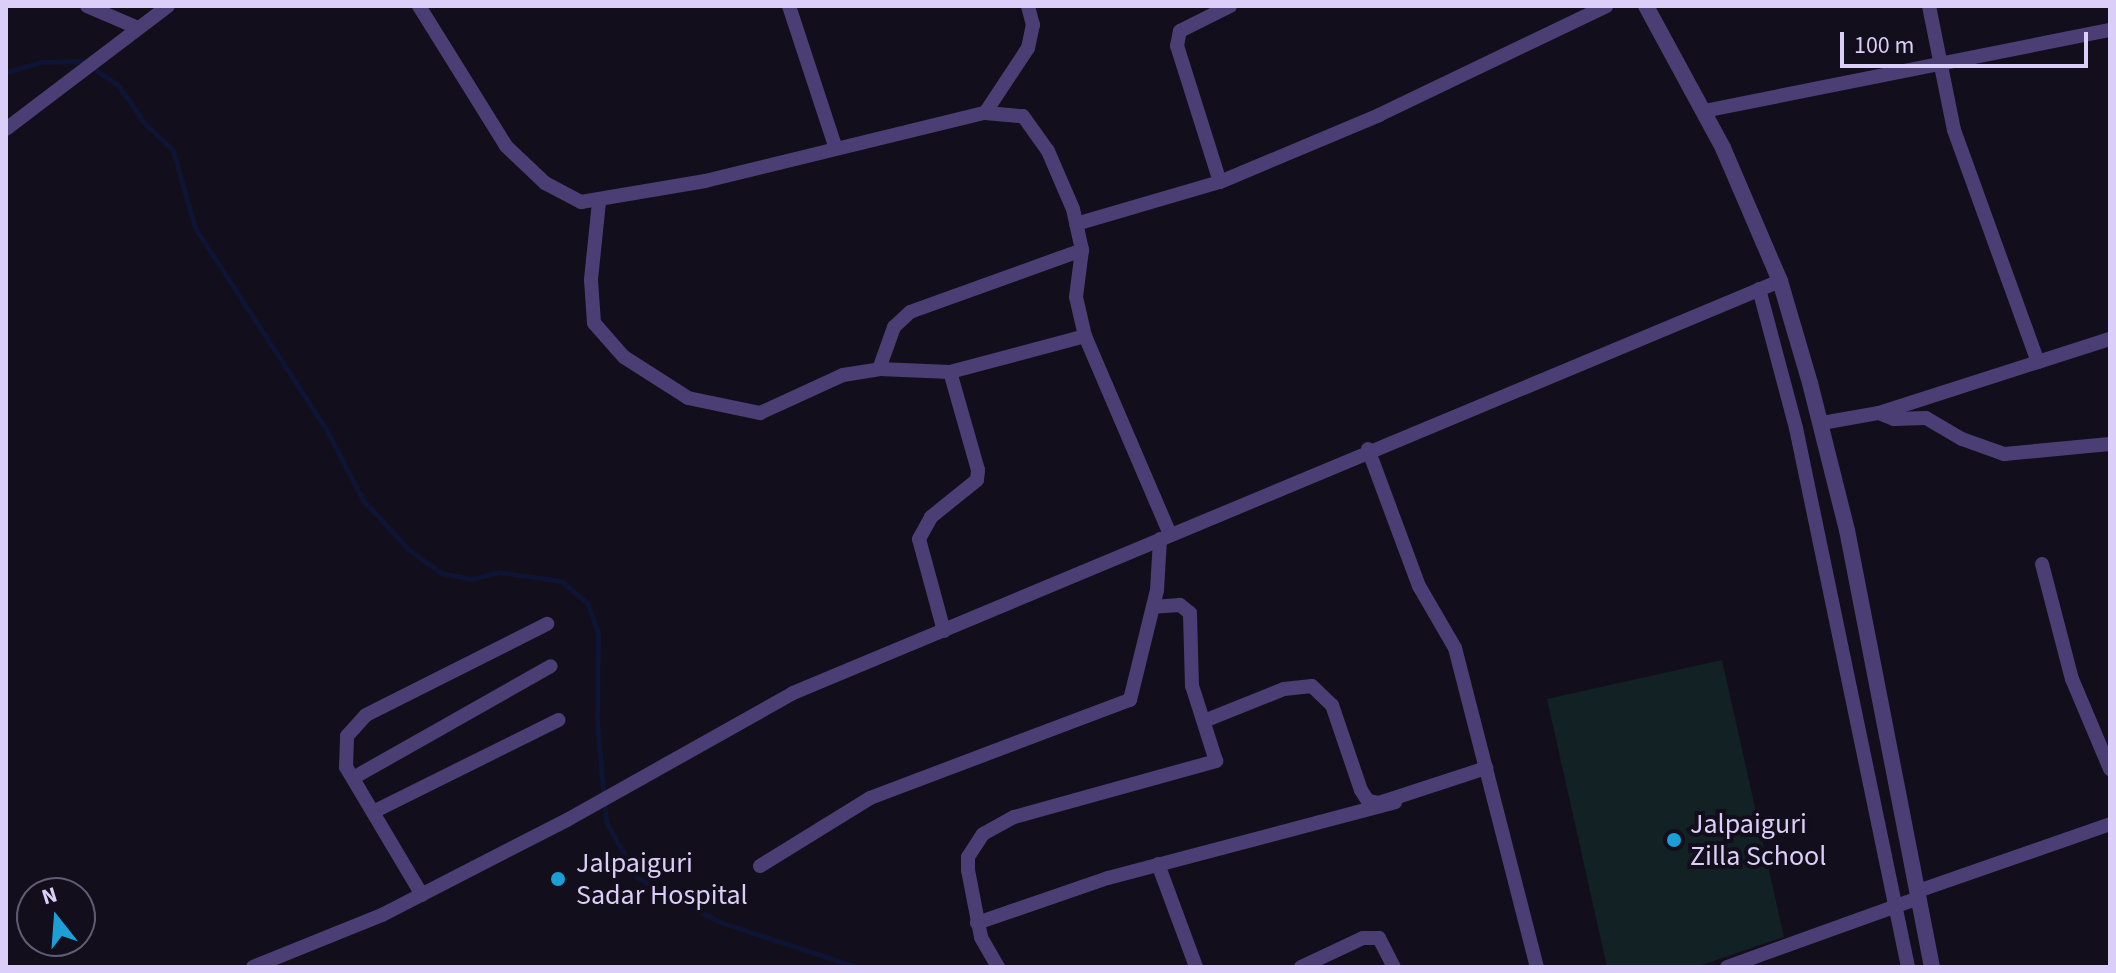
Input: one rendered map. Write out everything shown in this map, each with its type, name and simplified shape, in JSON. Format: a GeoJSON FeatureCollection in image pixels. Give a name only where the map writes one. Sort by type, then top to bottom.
{"type":"FeatureCollection","features":[{"type":"Feature","properties":{"kind":"street"},"geometry":{"type":"LineString","coordinates":[[87,6],[138,28]]}},
{"type":"Feature","properties":{"kind":"street"},"geometry":{"type":"LineString","coordinates":[[6,129],[168,6]]}},
{"type":"Feature","properties":{"kind":"street"},"geometry":{"type":"LineString","coordinates":[[419,6],[506,146],[567,197],[599,202],[985,113],[1015,112],[1035,130],[1061,177],[1082,250],[1076,297],[1085,336],[1165,536],[1153,607],[1130,700],[870,798],[760,866]]}},
{"type":"Feature","properties":{"kind":"street"},"geometry":{"type":"LineString","coordinates":[[789,6],[835,146]]}},
{"type":"Feature","properties":{"kind":"street"},"geometry":{"type":"LineString","coordinates":[[985,113],[1028,48],[1033,25],[1028,6]]}},
{"type":"Feature","properties":{"kind":"street"},"geometry":{"type":"LineString","coordinates":[[1220,182],[1177,46],[1180,31],[1230,6]]}},
{"type":"Feature","properties":{"kind":"street"},"geometry":{"type":"LineString","coordinates":[[1076,224],[1220,182],[1379,115],[1606,6]]}},
{"type":"Feature","properties":{"kind":"street"},"geometry":{"type":"LineString","coordinates":[[1646,6],[1704,111],[1780,281],[1822,423],[1932,967]]}},
{"type":"Feature","properties":{"kind":"street"},"geometry":{"type":"LineString","coordinates":[[1929,6],[1954,130],[2038,362]]}},
{"type":"Feature","properties":{"kind":"street"},"geometry":{"type":"LineString","coordinates":[[1704,111],[2110,30]]}},
{"type":"Feature","properties":{"kind":"street"},"geometry":{"type":"LineString","coordinates":[[599,202],[591,280],[594,323],[613,347],[657,382],[688,398],[760,413],[843,375],[879,369],[950,372],[1085,336]]}},
{"type":"Feature","properties":{"kind":"street"},"geometry":{"type":"LineString","coordinates":[[879,369],[894,327],[910,312],[1082,250]]}},
{"type":"Feature","properties":{"kind":"street"},"geometry":{"type":"LineString","coordinates":[[254,967],[422,895],[567,820],[767,705],[1368,449],[1780,281]]}},
{"type":"Feature","properties":{"kind":"street"},"geometry":{"type":"LineString","coordinates":[[1759,289],[1796,428],[1908,967]]}},
{"type":"Feature","properties":{"kind":"street"},"geometry":{"type":"LineString","coordinates":[[1822,423],[1879,413],[2110,339]]}},
{"type":"Feature","properties":{"kind":"street"},"geometry":{"type":"LineString","coordinates":[[944,631],[919,539],[931,517],[977,480],[978,470],[950,372]]}},
{"type":"Feature","properties":{"kind":"street"},"geometry":{"type":"LineString","coordinates":[[1879,413],[1894,419],[1926,418],[1962,439],[2004,454],[2110,444]]}},
{"type":"Feature","properties":{"kind":"street"},"geometry":{"type":"LineString","coordinates":[[1368,449],[1419,586],[1455,648],[1537,967]]}},
{"type":"Feature","properties":{"kind":"street"},"geometry":{"type":"LineString","coordinates":[[2042,564],[2072,679],[2110,769]]}},
{"type":"Feature","properties":{"kind":"street"},"geometry":{"type":"LineString","coordinates":[[998,967],[977,923],[968,857],[991,827],[1212,763],[1217,755],[1190,675],[1190,613],[1180,605],[1153,607]]}},
{"type":"Feature","properties":{"kind":"street"},"geometry":{"type":"LineString","coordinates":[[422,895],[353,778],[343,752],[354,724],[547,624]]}},
{"type":"Feature","properties":{"kind":"street"},"geometry":{"type":"LineString","coordinates":[[353,778],[551,666]]}},
{"type":"Feature","properties":{"kind":"street"},"geometry":{"type":"LineString","coordinates":[[1204,721],[1284,689],[1312,686],[1332,705],[1368,801],[1395,802]]}},
{"type":"Feature","properties":{"kind":"street"},"geometry":{"type":"LineString","coordinates":[[373,812],[558,720]]}},
{"type":"Feature","properties":{"kind":"street"},"geometry":{"type":"LineString","coordinates":[[977,923],[1158,864],[1395,802],[1486,768]]}},
{"type":"Feature","properties":{"kind":"street"},"geometry":{"type":"LineString","coordinates":[[1727,967],[1895,907],[1918,894],[2110,824]]}},
{"type":"Feature","properties":{"kind":"street"},"geometry":{"type":"LineString","coordinates":[[1158,864],[1196,967]]}},
{"type":"Feature","properties":{"kind":"street"},"geometry":{"type":"LineString","coordinates":[[1301,967],[1363,938],[1379,938],[1394,967]]}},
{"type":"Feature","properties":{"kind":"shaded area"},"geometry":{"type":"Polygon","coordinates":[[[1722,660],[1784,937],[1696,967],[1607,967],[1547,699],[1722,660]]]}},
{"type":"Feature","properties":{"kind":"waterway"},"geometry":{"type":"LineString","coordinates":[[6,72],[42,62],[83,61],[119,86],[145,124],[173,150],[195,228],[326,429],[363,500],[408,549],[441,573],[472,579],[499,572],[561,581],[588,604],[598,633],[597,723],[606,822],[638,878],[720,922],[857,967]]}},
{"type":"Feature","properties":{"kind":"place","name":"Jalpaiguri Zilla School"},"geometry":{"type":"Point","coordinates":[1674,840]}},
{"type":"Feature","properties":{"kind":"place","name":"Jalpaiguri Sadar Hospital"},"geometry":{"type":"Point","coordinates":[558,879]}}]}
